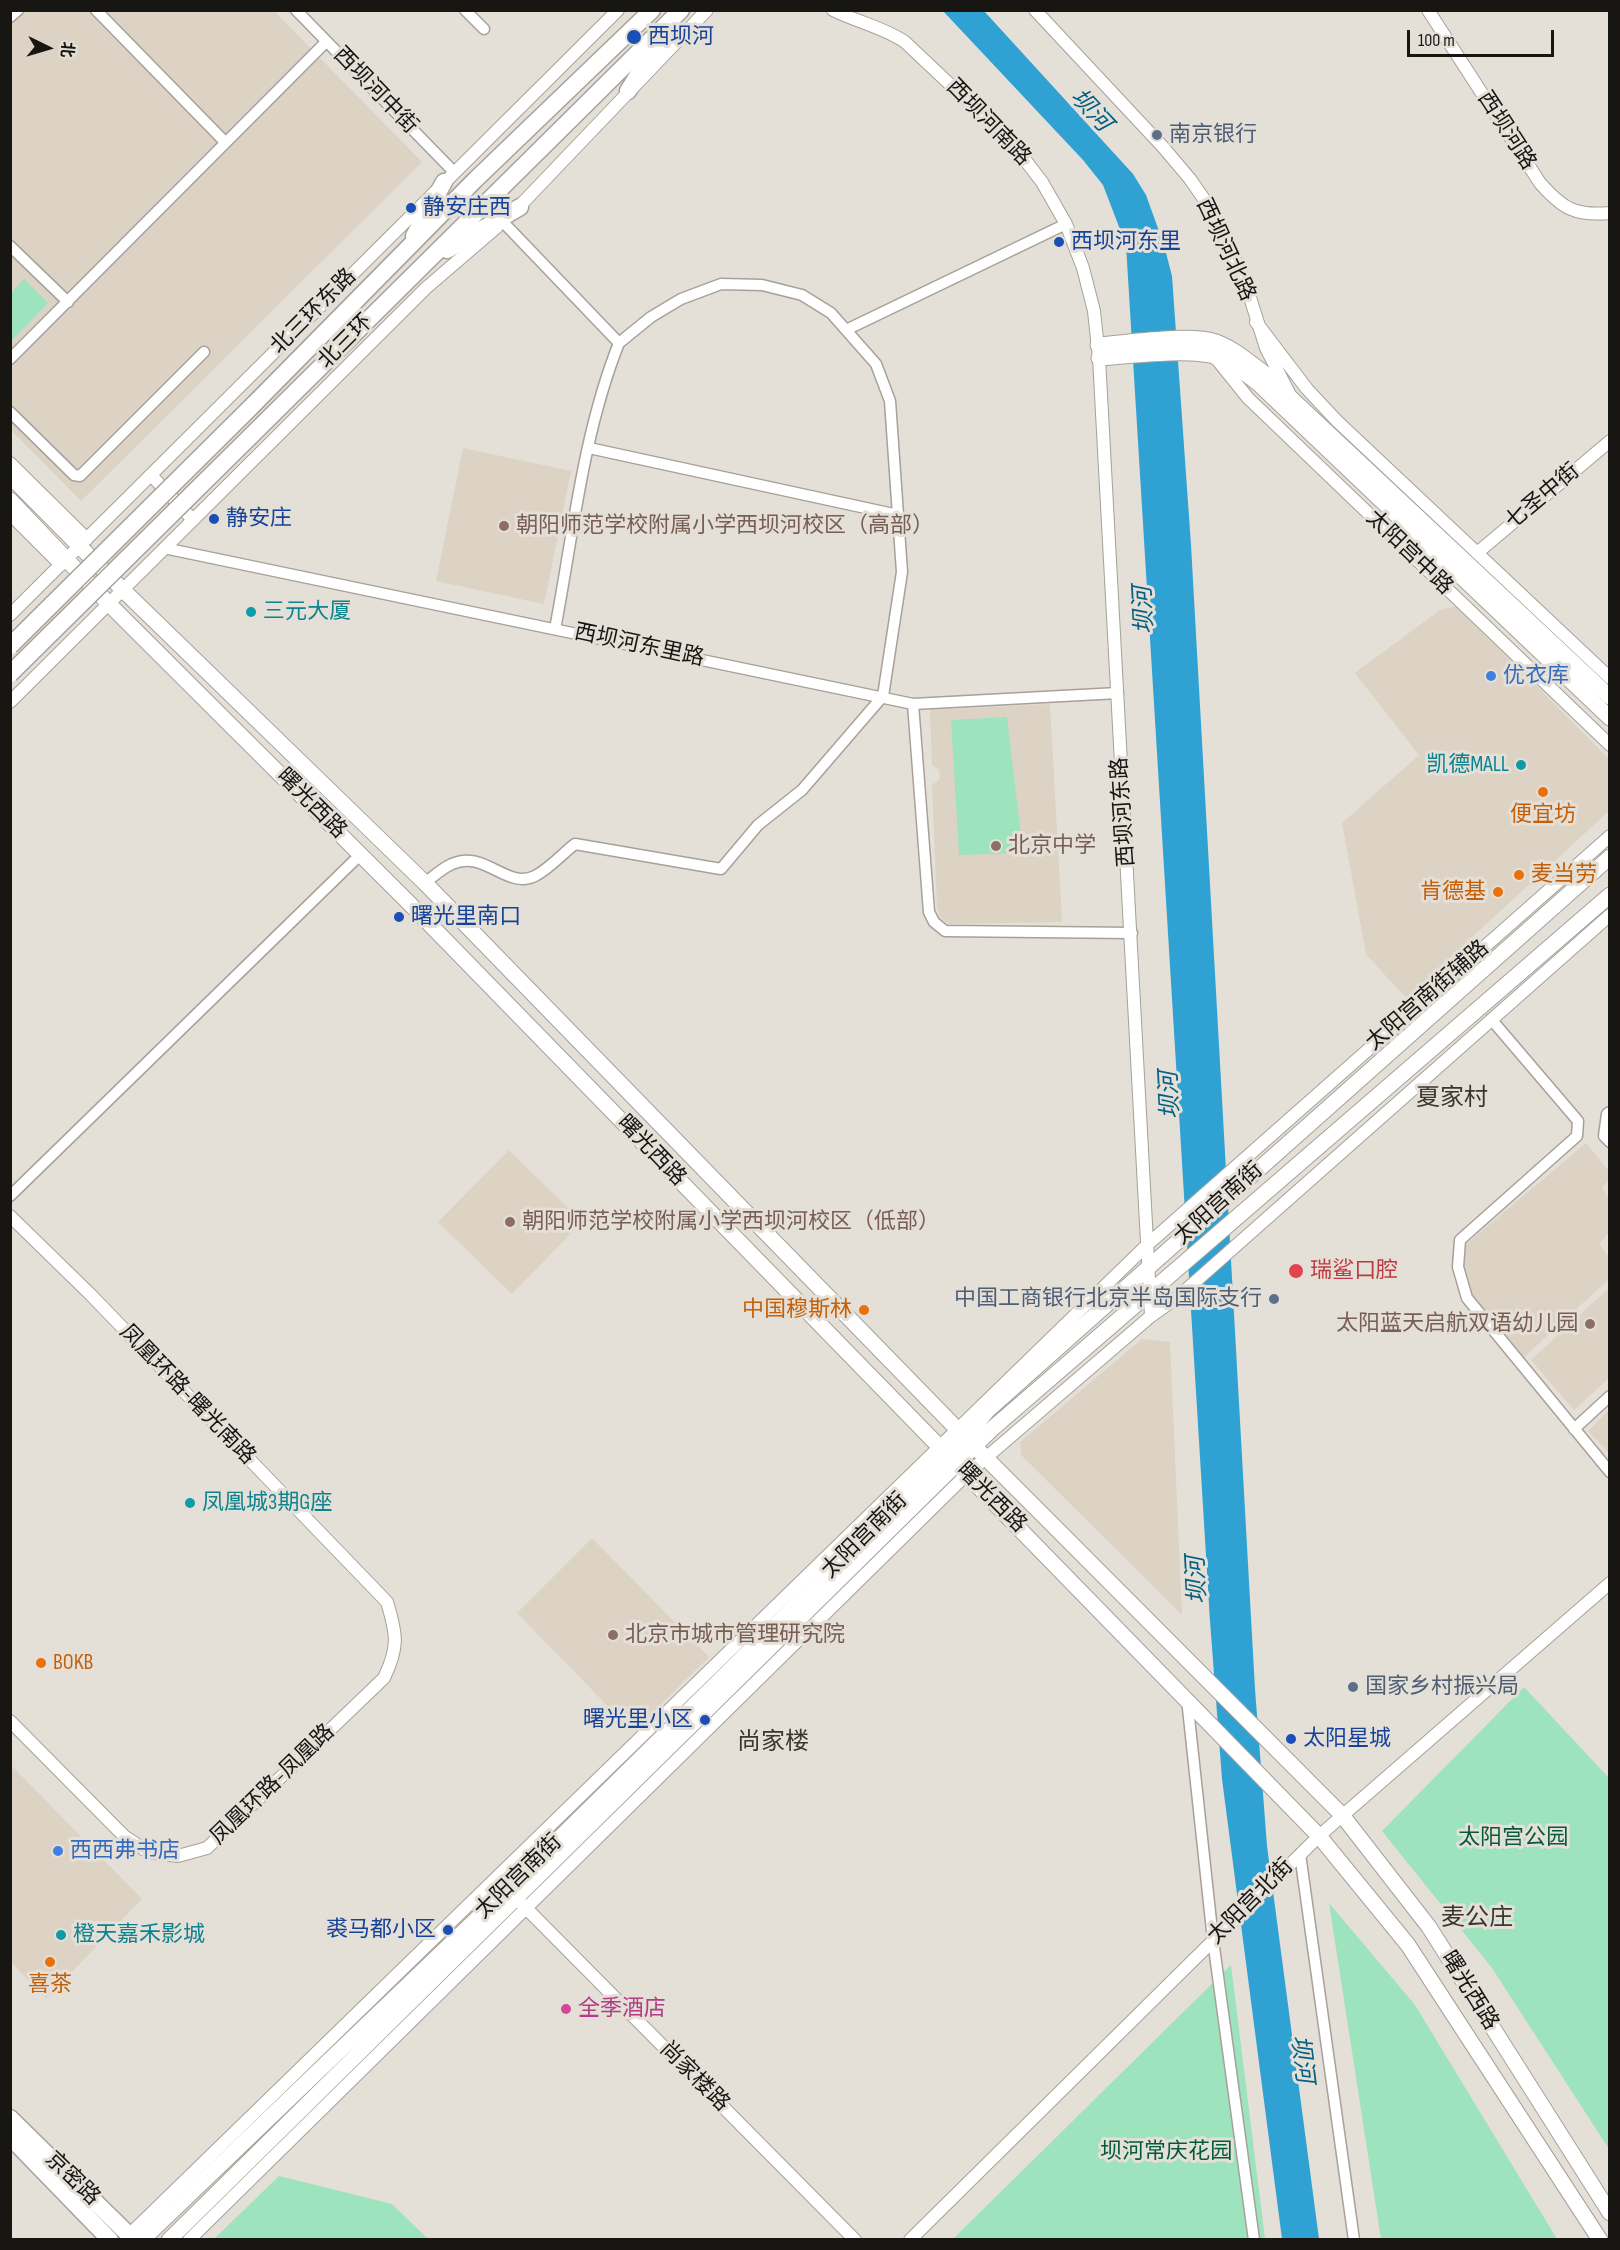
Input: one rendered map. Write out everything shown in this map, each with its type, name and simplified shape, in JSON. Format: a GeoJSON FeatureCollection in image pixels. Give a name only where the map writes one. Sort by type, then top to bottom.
{"type":"FeatureCollection","features":[{"type":"Feature","properties":{"kind":"highway","name":"北三环"},"geometry":{"type":"LineString","coordinates":[[10,646],[402,257],[475,180],[652,10]]}},
{"type":"Feature","properties":{"kind":"highway"},"geometry":{"type":"LineString","coordinates":[[628,91],[678,14]]}},
{"type":"Feature","properties":{"kind":"highway","name":"北三环"},"geometry":{"type":"LineString","coordinates":[[10,674],[678,14]]}},
{"type":"Feature","properties":{"kind":"highway"},"geometry":{"type":"LineString","coordinates":[[402,257],[449,177]]}},
{"type":"Feature","properties":{"kind":"highway"},"geometry":{"type":"LineString","coordinates":[[423,265],[520,207]]}},
{"type":"Feature","properties":{"kind":"highway","name":"京密路"},"geometry":{"type":"LineString","coordinates":[[10,2118],[135,2238]]}},
{"type":"Feature","properties":{"kind":"highway","name":"京密路"},"geometry":{"type":"LineString","coordinates":[[10,2137],[110,2240]]}},
{"type":"Feature","properties":{"kind":"main road","name":"太阳宫中路"},"geometry":{"type":"LineString","coordinates":[[1195,346],[1215,342],[1236,353],[1264,373],[1610,698]]}},
{"type":"Feature","properties":{"kind":"main road"},"geometry":{"type":"LineString","coordinates":[[1105,351],[1195,346]]}},
{"type":"Feature","properties":{"kind":"main road","name":"太阳宫中路"},"geometry":{"type":"LineString","coordinates":[[1195,346],[1234,365],[1260,385],[1610,718]]}},
{"type":"Feature","properties":{"kind":"main road","name":"曙光西路"},"geometry":{"type":"LineString","coordinates":[[10,476],[84,542],[123,590],[425,883],[971,1442],[1342,1815],[1429,1927],[1610,2213]]}},
{"type":"Feature","properties":{"kind":"main road","name":"曙光西路"},"geometry":{"type":"LineString","coordinates":[[10,500],[64,562],[361,854],[1189,1700],[1319,1836],[1408,1945],[1600,2240]]}},
{"type":"Feature","properties":{"kind":"main road","name":"太阳宫南街"},"geometry":{"type":"LineString","coordinates":[[971,1442],[987,1411],[1148,1265],[1610,857]]}},
{"type":"Feature","properties":{"kind":"main road","name":"太阳宫南街"},"geometry":{"type":"LineString","coordinates":[[169,2240],[517,1898],[971,1442],[1181,1267],[1610,895]]}},
{"type":"Feature","properties":{"kind":"main road","name":"太阳宫南街"},"geometry":{"type":"LineString","coordinates":[[135,2238],[517,1898]]}},
{"type":"Feature","properties":{"kind":"street"},"geometry":{"type":"LineString","coordinates":[[10,17],[18,10]]}},
{"type":"Feature","properties":{"kind":"street"},"geometry":{"type":"LineString","coordinates":[[96,10],[225,142]]}},
{"type":"Feature","properties":{"kind":"street","name":"西坝河中街"},"geometry":{"type":"LineString","coordinates":[[296,10],[449,177]]}},
{"type":"Feature","properties":{"kind":"street"},"geometry":{"type":"LineString","coordinates":[[465,10],[484,29]]}},
{"type":"Feature","properties":{"kind":"street","name":"北三环东路"},"geometry":{"type":"LineString","coordinates":[[10,615],[618,10]]}},
{"type":"Feature","properties":{"kind":"street"},"geometry":{"type":"LineString","coordinates":[[10,702],[426,288],[520,207],[707,10]]}},
{"type":"Feature","properties":{"kind":"street","name":"西坝河南路"},"geometry":{"type":"LineString","coordinates":[[833,10],[853,20],[887,30],[929,63],[1030,163],[1065,224],[1090,290],[1105,351]]}},
{"type":"Feature","properties":{"kind":"street","name":"西坝河北路"},"geometry":{"type":"LineString","coordinates":[[1035,10],[1190,179],[1215,215],[1247,288],[1256,322],[1292,400]]}},
{"type":"Feature","properties":{"kind":"street","name":"西坝河路"},"geometry":{"type":"LineString","coordinates":[[1428,10],[1540,183],[1556,201],[1573,212],[1610,213]]}},
{"type":"Feature","properties":{"kind":"street"},"geometry":{"type":"LineString","coordinates":[[10,359],[326,42]]}},
{"type":"Feature","properties":{"kind":"street"},"geometry":{"type":"LineString","coordinates":[[503,222],[619,343]]}},
{"type":"Feature","properties":{"kind":"street"},"geometry":{"type":"LineString","coordinates":[[848,329],[1065,224]]}},
{"type":"Feature","properties":{"kind":"street"},"geometry":{"type":"LineString","coordinates":[[10,246],[68,302]]}},
{"type":"Feature","properties":{"kind":"street"},"geometry":{"type":"LineString","coordinates":[[425,883],[452,864],[466,861],[484,863],[514,880],[534,877],[575,844],[721,869],[758,825],[802,790],[883,696],[902,572],[890,401],[876,364],[848,329],[831,313],[802,295],[762,285],[721,284],[681,299],[651,317],[619,343],[611,364],[589,448],[555,629]]}},
{"type":"Feature","properties":{"kind":"street","name":"太阳宫中路"},"geometry":{"type":"LineString","coordinates":[[1256,322],[1307,389],[1337,421],[1610,678]]}},
{"type":"Feature","properties":{"kind":"street","name":"西坝河东路"},"geometry":{"type":"LineString","coordinates":[[1105,351],[1118,693],[1151,1316]]}},
{"type":"Feature","properties":{"kind":"street"},"geometry":{"type":"LineString","coordinates":[[10,412],[74,475],[80,476],[204,352]]}},
{"type":"Feature","properties":{"kind":"street","name":"太阳宫中路"},"geometry":{"type":"LineString","coordinates":[[1215,356],[1248,398],[1610,745]]}},
{"type":"Feature","properties":{"kind":"street","name":"七圣中街"},"geometry":{"type":"LineString","coordinates":[[1477,553],[1610,441]]}},
{"type":"Feature","properties":{"kind":"street"},"geometry":{"type":"LineString","coordinates":[[589,448],[898,515]]}},
{"type":"Feature","properties":{"kind":"street"},"geometry":{"type":"LineString","coordinates":[[10,464],[84,542]]}},
{"type":"Feature","properties":{"kind":"street"},"geometry":{"type":"LineString","coordinates":[[151,475],[193,520]]}},
{"type":"Feature","properties":{"kind":"street"},"geometry":{"type":"LineString","coordinates":[[10,514],[64,562]]}},
{"type":"Feature","properties":{"kind":"street"},"geometry":{"type":"LineString","coordinates":[[1452,530],[1489,585]]}},
{"type":"Feature","properties":{"kind":"street","name":"西坝河东里路"},"geometry":{"type":"LineString","coordinates":[[164,548],[913,704],[1118,693]]}},
{"type":"Feature","properties":{"kind":"street"},"geometry":{"type":"LineString","coordinates":[[1424,567],[1470,584]]}},
{"type":"Feature","properties":{"kind":"street"},"geometry":{"type":"LineString","coordinates":[[10,651],[35,676]]}},
{"type":"Feature","properties":{"kind":"street"},"geometry":{"type":"LineString","coordinates":[[1534,672],[1547,658]]}},
{"type":"Feature","properties":{"kind":"street"},"geometry":{"type":"LineString","coordinates":[[913,704],[930,912],[934,922],[945,931],[1132,933]]}},
{"type":"Feature","properties":{"kind":"street","name":"太阳宫南街辅路"},"geometry":{"type":"LineString","coordinates":[[1181,1215],[1610,836]]}},
{"type":"Feature","properties":{"kind":"street"},"geometry":{"type":"LineString","coordinates":[[10,1196],[361,854]]}},
{"type":"Feature","properties":{"kind":"street","name":"太阳宫南街"},"geometry":{"type":"LineString","coordinates":[[971,1442],[1186,1290],[1610,915]]}},
{"type":"Feature","properties":{"kind":"street"},"geometry":{"type":"LineString","coordinates":[[1491,1019],[1578,1121],[1577,1136],[1460,1240],[1458,1267],[1467,1298],[1610,1472]]}},
{"type":"Feature","properties":{"kind":"street"},"geometry":{"type":"LineString","coordinates":[[1610,1112],[1606,1114],[1604,1136],[1610,1142]]}},
{"type":"Feature","properties":{"kind":"street","name":"太阳宫南街"},"geometry":{"type":"LineString","coordinates":[[189,2240],[517,1898],[971,1442],[1147,1245],[1181,1215]]}},
{"type":"Feature","properties":{"kind":"street","name":"凤凰环路-曙光南路"},"geometry":{"type":"LineString","coordinates":[[10,1216],[91,1295],[387,1602]]}},
{"type":"Feature","properties":{"kind":"street"},"geometry":{"type":"LineString","coordinates":[[1574,1428],[1610,1396]]}},
{"type":"Feature","properties":{"kind":"street","name":"太阳宫南街"},"geometry":{"type":"LineString","coordinates":[[135,2238],[953,1460]]}},
{"type":"Feature","properties":{"kind":"street","name":"太阳宫北街"},"geometry":{"type":"LineString","coordinates":[[910,2240],[1319,1836],[1610,1583]]}},
{"type":"Feature","properties":{"kind":"street","name":"凤凰环路-凤凰路"},"geometry":{"type":"LineString","coordinates":[[10,1721],[124,1836],[148,1852],[178,1857],[207,1848],[384,1678],[395,1655],[396,1631],[387,1602]]}},
{"type":"Feature","properties":{"kind":"street"},"geometry":{"type":"LineString","coordinates":[[1189,1700],[1214,1939],[1254,2240]]}},
{"type":"Feature","properties":{"kind":"street"},"geometry":{"type":"LineString","coordinates":[[1299,1855],[1354,2240]]}},
{"type":"Feature","properties":{"kind":"street","name":"尚家楼路"},"geometry":{"type":"LineString","coordinates":[[517,1898],[855,2240]]}},
{"type":"Feature","properties":{"kind":"shaded area"},"geometry":{"type":"Polygon","coordinates":[[[10,11],[274,11],[422,162],[81,501],[11,430],[10,11]]]}},
{"type":"Feature","properties":{"kind":"shaded area","name":"朝阳师范学校附属小学西坝河校区（高部）"},"geometry":{"type":"Polygon","coordinates":[[[463,448],[571,471],[544,604],[436,581],[463,448]]]}},
{"type":"Feature","properties":{"kind":"shaded area","name":"凯德MALL"},"geometry":{"type":"Polygon","coordinates":[[[1458,606],[1609,759],[1609,811],[1406,998],[1366,954],[1342,823],[1419,755],[1355,673],[1440,610],[1458,606]]]}},
{"type":"Feature","properties":{"kind":"shaded area","name":"北京中学"},"geometry":{"type":"Polygon","coordinates":[[[1050,704],[1062,922],[949,924],[940,918],[937,906],[932,785],[940,779],[939,770],[932,765],[930,710],[1050,704]]]}},
{"type":"Feature","properties":{"kind":"shaded area"},"geometry":{"type":"Polygon","coordinates":[[[1586,1143],[1609,1171],[1609,1180],[1602,1188],[1609,1199],[1609,1232],[1599,1244],[1609,1257],[1609,1279],[1522,1359],[1469,1294],[1463,1269],[1464,1246],[1586,1143]]]}},
{"type":"Feature","properties":{"kind":"shaded area","name":"朝阳师范学校附属小学西坝河校区（低部）"},"geometry":{"type":"Polygon","coordinates":[[[509,1150],[582,1222],[512,1294],[438,1222],[509,1150]]]}},
{"type":"Feature","properties":{"kind":"shaded area","name":"太阳蓝天启航双语幼儿园"},"geometry":{"type":"Polygon","coordinates":[[[1609,1288],[1609,1378],[1574,1410],[1531,1360],[1609,1288]]]}},
{"type":"Feature","properties":{"kind":"shaded area"},"geometry":{"type":"Polygon","coordinates":[[[1142,1339],[1170,1342],[1182,1615],[1021,1455],[1020,1442],[1142,1339]]]}},
{"type":"Feature","properties":{"kind":"shaded area"},"geometry":{"type":"Polygon","coordinates":[[[1609,1410],[1609,1453],[1588,1431],[1609,1410]]]}},
{"type":"Feature","properties":{"kind":"shaded area","name":"北京市城市管理研究院"},"geometry":{"type":"Polygon","coordinates":[[[592,1538],[709,1657],[633,1732],[517,1613],[592,1538]]]}},
{"type":"Feature","properties":{"kind":"shaded area"},"geometry":{"type":"Polygon","coordinates":[[[10,1764],[142,1899],[46,1999],[11,1962],[10,1764]]]}},
{"type":"Feature","properties":{"kind":"green space"},"geometry":{"type":"Polygon","coordinates":[[[24,279],[48,303],[11,341],[11,293],[24,279]]]}},
{"type":"Feature","properties":{"kind":"green space"},"geometry":{"type":"Polygon","coordinates":[[[1007,717],[1023,853],[959,855],[951,720],[1007,717]]]}},
{"type":"Feature","properties":{"kind":"green space","name":"太阳宫公园"},"geometry":{"type":"Polygon","coordinates":[[[1524,1687],[1609,1778],[1609,2149],[1492,1968],[1382,1831],[1524,1687]]]}},
{"type":"Feature","properties":{"kind":"green space"},"geometry":{"type":"Polygon","coordinates":[[[1329,1903],[1415,2005],[1557,2239],[1381,2239],[1329,1903]]]}},
{"type":"Feature","properties":{"kind":"green space","name":"坝河常庆花园"},"geometry":{"type":"Polygon","coordinates":[[[1231,1965],[1265,2239],[953,2239],[1231,1965]]]}},
{"type":"Feature","properties":{"kind":"green space"},"geometry":{"type":"Polygon","coordinates":[[[279,2176],[392,2204],[428,2239],[214,2239],[279,2176]]]}},
{"type":"Feature","properties":{"kind":"water"},"geometry":{"type":"Polygon","coordinates":[[[943,11],[984,11],[1133,174],[1146,195],[1164,245],[1172,276],[1191,545],[1255,1689],[1267,1846],[1319,2239],[1282,2239],[1222,1779],[1210,1621],[1126,245],[1103,185],[1083,160],[943,11]]]}},
{"type":"Feature","properties":{"kind":"place","name":"西坝河"},"geometry":{"type":"Point","coordinates":[634,37]}},
{"type":"Feature","properties":{"kind":"place","name":"南京银行"},"geometry":{"type":"Point","coordinates":[1157,135]}},
{"type":"Feature","properties":{"kind":"place","name":"静安庄西"},"geometry":{"type":"Point","coordinates":[411,208]}},
{"type":"Feature","properties":{"kind":"place","name":"西坝河东里"},"geometry":{"type":"Point","coordinates":[1059,242]}},
{"type":"Feature","properties":{"kind":"place","name":"静安庄"},"geometry":{"type":"Point","coordinates":[214,519]}},
{"type":"Feature","properties":{"kind":"place","name":"朝阳师范学校附属小学西坝河校区（高部）"},"geometry":{"type":"Point","coordinates":[504,526]}},
{"type":"Feature","properties":{"kind":"place","name":"三元大厦"},"geometry":{"type":"Point","coordinates":[251,612]}},
{"type":"Feature","properties":{"kind":"place","name":"优衣库"},"geometry":{"type":"Point","coordinates":[1491,676]}},
{"type":"Feature","properties":{"kind":"place","name":"凯德MALL"},"geometry":{"type":"Point","coordinates":[1521,765]}},
{"type":"Feature","properties":{"kind":"place","name":"便宜坊"},"geometry":{"type":"Point","coordinates":[1543,792]}},
{"type":"Feature","properties":{"kind":"place","name":"北京中学"},"geometry":{"type":"Point","coordinates":[996,846]}},
{"type":"Feature","properties":{"kind":"place","name":"麦当劳"},"geometry":{"type":"Point","coordinates":[1519,875]}},
{"type":"Feature","properties":{"kind":"place","name":"肯德基"},"geometry":{"type":"Point","coordinates":[1498,892]}},
{"type":"Feature","properties":{"kind":"place","name":"曙光里南口"},"geometry":{"type":"Point","coordinates":[399,917]}},
{"type":"Feature","properties":{"kind":"place","name":"朝阳师范学校附属小学西坝河校区（低部）"},"geometry":{"type":"Point","coordinates":[510,1222]}},
{"type":"Feature","properties":{"kind":"place","name":"瑞鲨口腔"},"geometry":{"type":"Point","coordinates":[1296,1271]}},
{"type":"Feature","properties":{"kind":"place","name":"中国工商银行北京半岛国际支行"},"geometry":{"type":"Point","coordinates":[1274,1299]}},
{"type":"Feature","properties":{"kind":"place","name":"中国穆斯林"},"geometry":{"type":"Point","coordinates":[864,1310]}},
{"type":"Feature","properties":{"kind":"place","name":"太阳蓝天启航双语幼儿园"},"geometry":{"type":"Point","coordinates":[1590,1324]}},
{"type":"Feature","properties":{"kind":"place","name":"凤凰城3期G座"},"geometry":{"type":"Point","coordinates":[190,1503]}},
{"type":"Feature","properties":{"kind":"place","name":"北京市城市管理研究院"},"geometry":{"type":"Point","coordinates":[613,1635]}},
{"type":"Feature","properties":{"kind":"place","name":"BOKB"},"geometry":{"type":"Point","coordinates":[41,1663]}},
{"type":"Feature","properties":{"kind":"place","name":"国家乡村振兴局"},"geometry":{"type":"Point","coordinates":[1353,1687]}},
{"type":"Feature","properties":{"kind":"place","name":"曙光里小区"},"geometry":{"type":"Point","coordinates":[705,1720]}},
{"type":"Feature","properties":{"kind":"place","name":"太阳星城"},"geometry":{"type":"Point","coordinates":[1291,1739]}},
{"type":"Feature","properties":{"kind":"place","name":"西西弗书店"},"geometry":{"type":"Point","coordinates":[58,1851]}},
{"type":"Feature","properties":{"kind":"place","name":"裘马都小区"},"geometry":{"type":"Point","coordinates":[448,1930]}},
{"type":"Feature","properties":{"kind":"place","name":"橙天嘉禾影城"},"geometry":{"type":"Point","coordinates":[61,1935]}},
{"type":"Feature","properties":{"kind":"place","name":"喜茶"},"geometry":{"type":"Point","coordinates":[50,1962]}},
{"type":"Feature","properties":{"kind":"place","name":"全季酒店"},"geometry":{"type":"Point","coordinates":[566,2009]}},
{"type":"Feature","properties":{"kind":"district","name":"夏家村"},"geometry":{"type":"Point","coordinates":[1452,1099]}},
{"type":"Feature","properties":{"kind":"district","name":"尚家楼"},"geometry":{"type":"Point","coordinates":[773,1743]}},
{"type":"Feature","properties":{"kind":"district","name":"麦公庄"},"geometry":{"type":"Point","coordinates":[1477,1919]}},
{"type":"Feature","properties":{"kind":"water label","name":"坝河"},"geometry":{"type":"Point","coordinates":[1090,111]}},
{"type":"Feature","properties":{"kind":"water label","name":"坝河"},"geometry":{"type":"Point","coordinates":[1145,610]}},
{"type":"Feature","properties":{"kind":"water label","name":"坝河"},"geometry":{"type":"Point","coordinates":[1171,1095]}},
{"type":"Feature","properties":{"kind":"water label","name":"坝河"},"geometry":{"type":"Point","coordinates":[1198,1580]}},
{"type":"Feature","properties":{"kind":"water label","name":"坝河"},"geometry":{"type":"Point","coordinates":[1301,2059]}}]}
